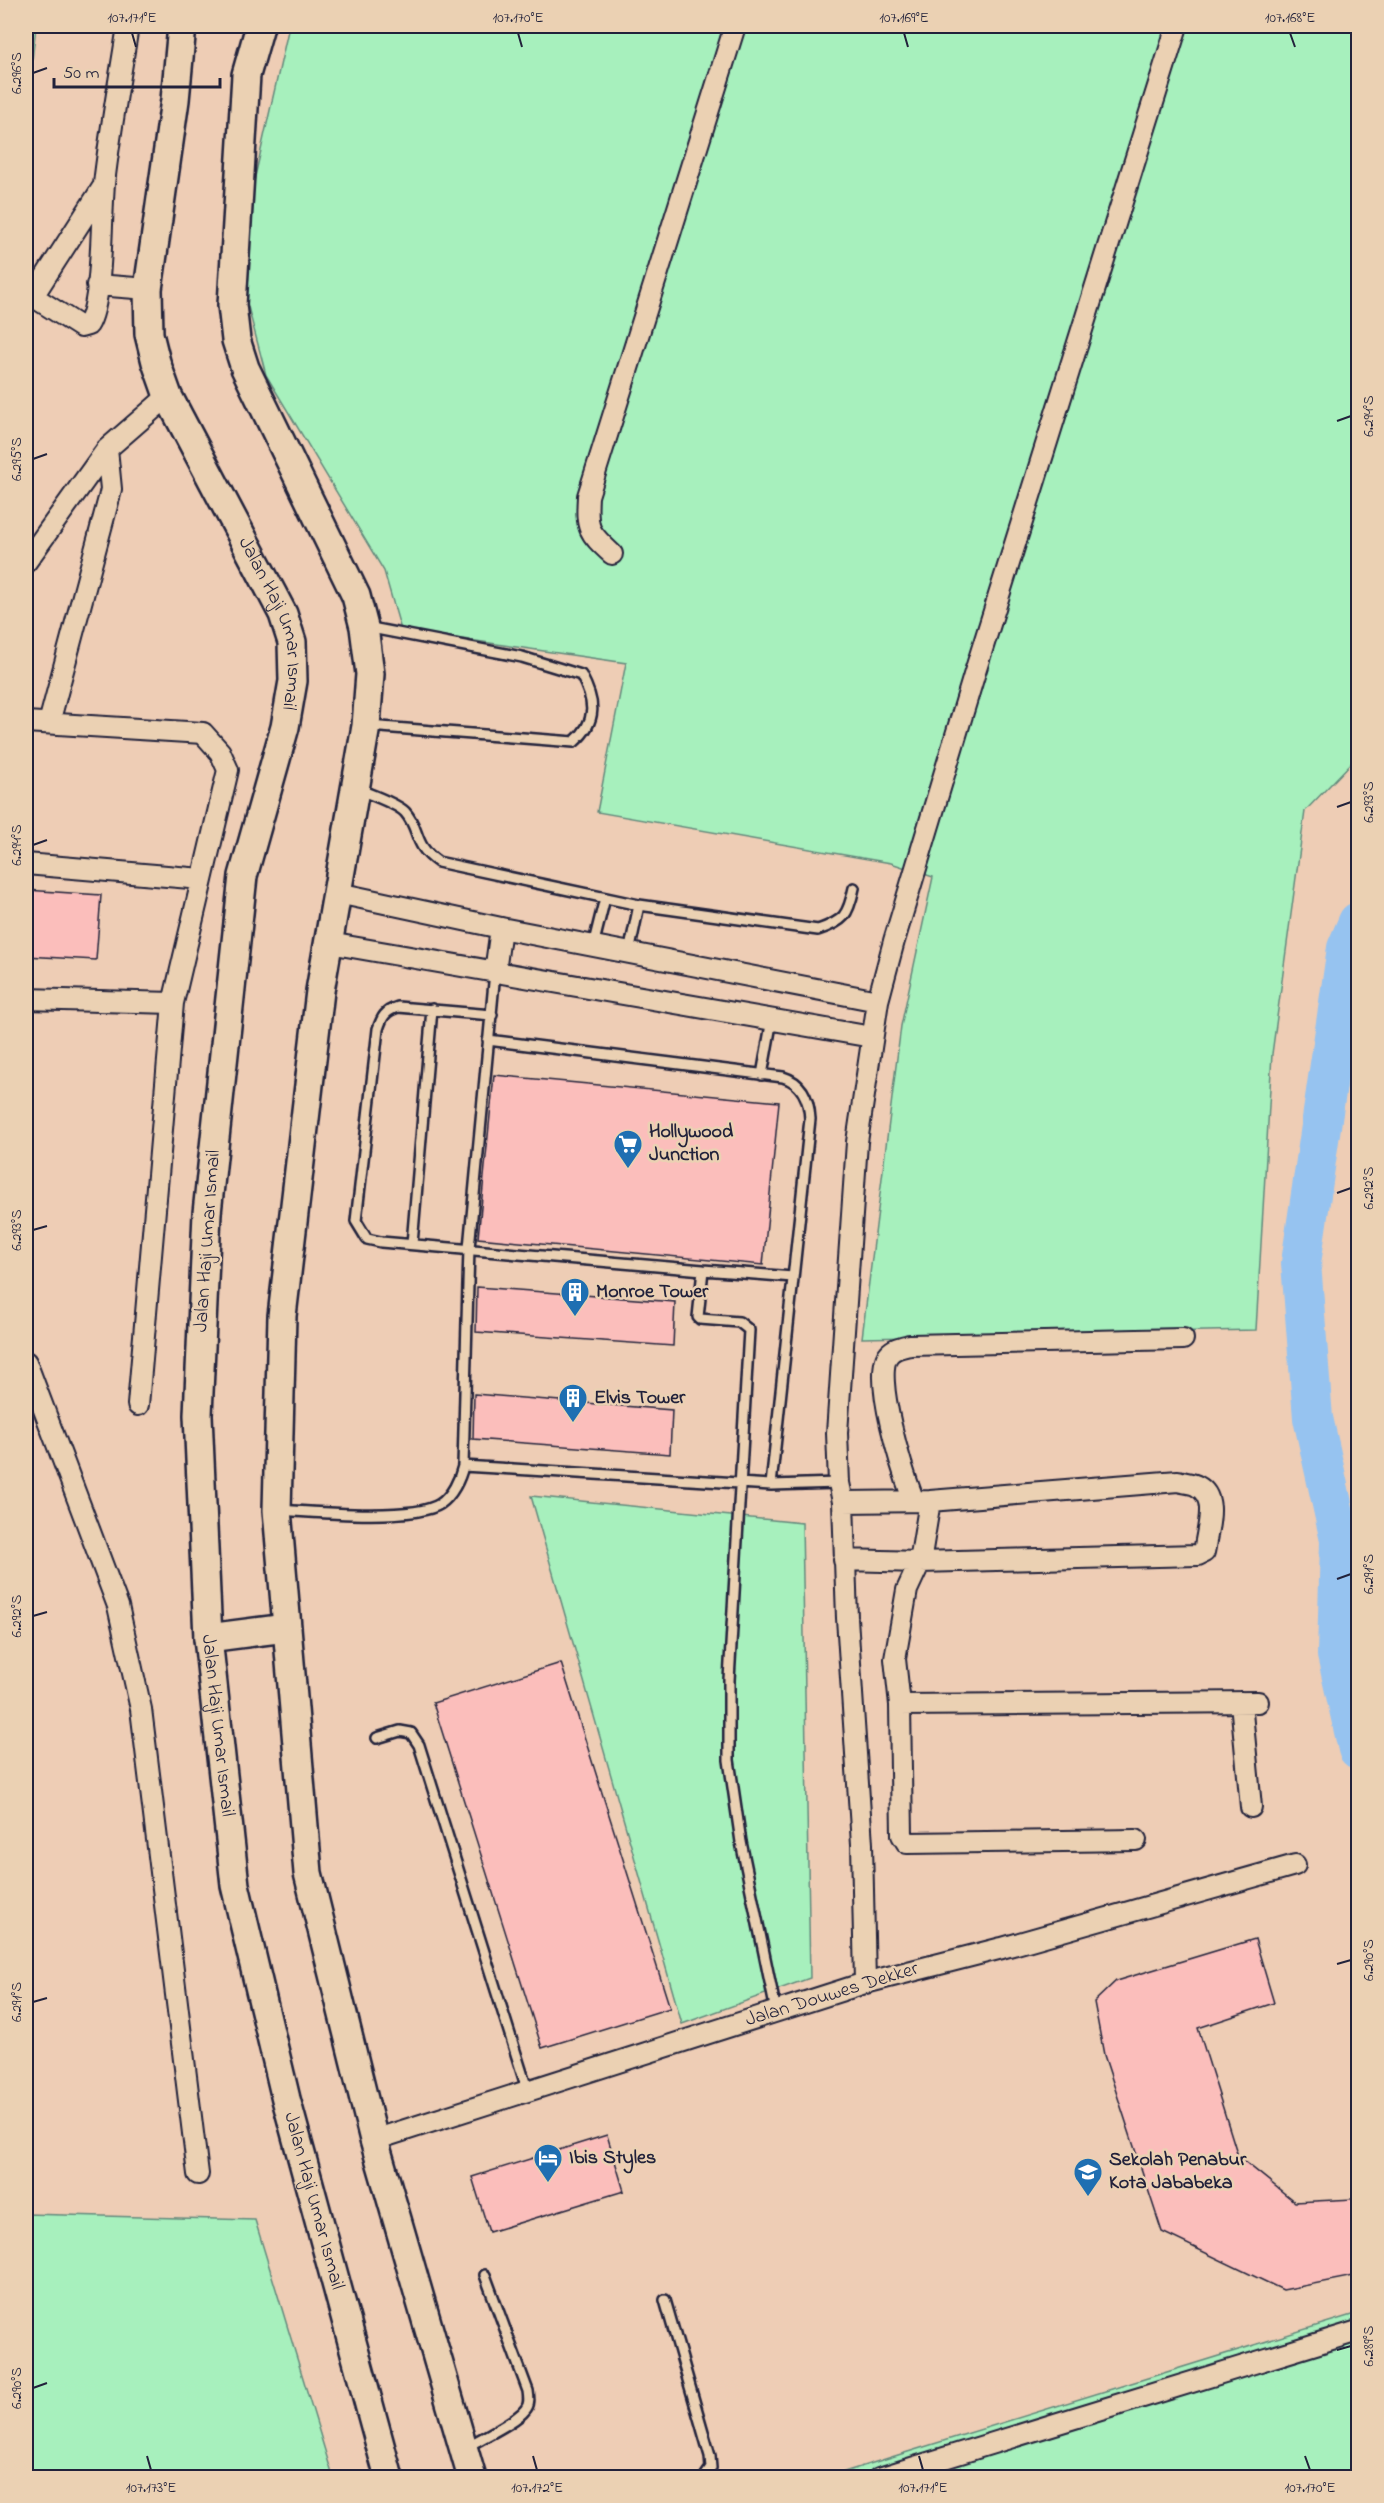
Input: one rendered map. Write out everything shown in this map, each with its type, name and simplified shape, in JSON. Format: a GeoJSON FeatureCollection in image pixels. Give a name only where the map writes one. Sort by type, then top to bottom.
{"type":"FeatureCollection","features":[{"type":"Feature","properties":{"kind":"main road","name":"Jalan Haji Umar Ismail"},"geometry":{"type":"LineString","coordinates":[[182,26],[175,100],[148,289],[149,334],[168,396],[283,614],[292,642],[293,681],[285,727],[243,876],[207,1213],[198,1415],[208,1638],[235,1885],[286,2099],[389,2478]]}},
{"type":"Feature","properties":{"kind":"main road"},"geometry":{"type":"LineString","coordinates":[[260,26],[246,75],[232,305],[236,340],[260,402],[356,596],[364,627],[370,674],[366,726],[339,893],[320,991],[282,1316],[277,1510],[285,1628],[308,1873],[374,2140],[472,2478]]}},
{"type":"Feature","properties":{"kind":"main road"},"geometry":{"type":"LineString","coordinates":[[208,1638],[285,1628]]}},
{"type":"Feature","properties":{"kind":"street"},"geometry":{"type":"LineString","coordinates":[[104,185],[29,294],[81,327],[88,325],[92,318],[97,285],[104,185],[128,26]]}},
{"type":"Feature","properties":{"kind":"street"},"geometry":{"type":"LineString","coordinates":[[612,554],[591,532],[587,520],[588,496],[735,26]]}},
{"type":"Feature","properties":{"kind":"street"},"geometry":{"type":"LineString","coordinates":[[866,1983],[862,1844],[837,1433],[857,1142],[872,1036],[878,1001],[894,941],[976,669],[1178,26]]}},
{"type":"Feature","properties":{"kind":"street"},"geometry":{"type":"LineString","coordinates":[[97,285],[148,289]]}},
{"type":"Feature","properties":{"kind":"street"},"geometry":{"type":"LineString","coordinates":[[26,562],[107,449],[168,396]]}},
{"type":"Feature","properties":{"kind":"street"},"geometry":{"type":"LineString","coordinates":[[49,723],[111,489],[107,449]]}},
{"type":"Feature","properties":{"kind":"street"},"geometry":{"type":"LineString","coordinates":[[26,722],[203,733],[213,742],[228,771],[173,1003],[138,1405]]}},
{"type":"Feature","properties":{"kind":"street"},"geometry":{"type":"LineString","coordinates":[[26,864],[202,879]]}},
{"type":"Feature","properties":{"kind":"street"},"geometry":{"type":"LineString","coordinates":[[339,893],[501,928],[878,1001]]}},
{"type":"Feature","properties":{"kind":"street"},"geometry":{"type":"LineString","coordinates":[[495,972],[501,928]]}},
{"type":"Feature","properties":{"kind":"street"},"geometry":{"type":"LineString","coordinates":[[329,943],[872,1036]]}},
{"type":"Feature","properties":{"kind":"street"},"geometry":{"type":"LineString","coordinates":[[26,999],[173,1003]]}},
{"type":"Feature","properties":{"kind":"street"},"geometry":{"type":"LineString","coordinates":[[1136,1840],[907,1843],[902,1835],[900,1705],[895,1659],[907,1590],[920,1562],[921,1500],[890,1423],[883,1370],[888,1355],[897,1348],[910,1345],[1183,1339]]}},
{"type":"Feature","properties":{"kind":"street"},"geometry":{"type":"LineString","coordinates":[[26,1362],[118,1606],[138,1697],[198,2174]]}},
{"type":"Feature","properties":{"kind":"street"},"geometry":{"type":"LineString","coordinates":[[841,1493],[921,1500],[1178,1481],[1198,1486],[1206,1494],[1211,1504],[1204,1552],[1198,1555],[920,1562],[844,1560]]}},
{"type":"Feature","properties":{"kind":"street"},"geometry":{"type":"LineString","coordinates":[[900,1705],[1249,1702],[1251,1807]]}},
{"type":"Feature","properties":{"kind":"street","name":"Jalan Douwes Dekker"},"geometry":{"type":"LineString","coordinates":[[374,2140],[866,1983],[1002,1948],[1295,1865]]}},
{"type":"Feature","properties":{"kind":"street"},"geometry":{"type":"LineString","coordinates":[[879,2478],[1359,2331]]}},
{"type":"Feature","properties":{"kind":"lane"},"geometry":{"type":"LineString","coordinates":[[364,627],[522,657],[581,675],[590,692],[592,715],[586,732],[574,742],[366,726]]}},
{"type":"Feature","properties":{"kind":"lane"},"geometry":{"type":"LineString","coordinates":[[356,788],[404,810],[426,854],[438,862],[639,905],[818,930],[840,922],[850,906],[854,888]]}},
{"type":"Feature","properties":{"kind":"lane"},"geometry":{"type":"LineString","coordinates":[[593,946],[605,898]]}},
{"type":"Feature","properties":{"kind":"lane"},"geometry":{"type":"LineString","coordinates":[[629,952],[639,905]]}},
{"type":"Feature","properties":{"kind":"lane"},"geometry":{"type":"LineString","coordinates":[[277,1510],[344,1514],[423,1510],[440,1505],[460,1479],[463,1466],[469,1248],[495,972]]}},
{"type":"Feature","properties":{"kind":"lane"},"geometry":{"type":"LineString","coordinates":[[492,1015],[398,1007],[388,1010],[382,1017],[378,1029],[356,1221],[367,1239],[793,1277]]}},
{"type":"Feature","properties":{"kind":"lane"},"geometry":{"type":"LineString","coordinates":[[412,1244],[432,1010]]}},
{"type":"Feature","properties":{"kind":"lane"},"geometry":{"type":"LineString","coordinates":[[762,1075],[772,1019]]}},
{"type":"Feature","properties":{"kind":"lane"},"geometry":{"type":"LineString","coordinates":[[488,1040],[762,1075],[795,1081],[803,1091],[809,1106],[771,1485]]}},
{"type":"Feature","properties":{"kind":"lane"},"geometry":{"type":"LineString","coordinates":[[703,1270],[698,1317],[739,1322],[749,1330],[729,1680],[729,1760],[741,1842],[776,2011]]}},
{"type":"Feature","properties":{"kind":"lane"},"geometry":{"type":"LineString","coordinates":[[463,1466],[771,1485],[841,1493]]}},
{"type":"Feature","properties":{"kind":"lane"},"geometry":{"type":"LineString","coordinates":[[377,1738],[400,1731],[411,1733],[419,1745],[528,2092]]}},
{"type":"Feature","properties":{"kind":"lane"},"geometry":{"type":"LineString","coordinates":[[464,2449],[519,2416],[527,2409],[529,2401],[528,2391],[485,2275]]}},
{"type":"Feature","properties":{"kind":"lane"},"geometry":{"type":"LineString","coordinates":[[665,2300],[710,2456],[711,2468],[704,2478]]}},
{"type":"Feature","properties":{"kind":"green space"},"geometry":{"type":"Polygon","coordinates":[[[26,26],[36,26],[26,113],[26,26]]]}},
{"type":"Feature","properties":{"kind":"green space"},"geometry":{"type":"Polygon","coordinates":[[[289,26],[1358,26],[1358,756],[1305,811],[1272,1054],[1256,1330],[862,1338],[901,1026],[933,877],[891,863],[597,812],[626,663],[401,630],[384,571],[266,375],[236,261],[289,26]]]}},
{"type":"Feature","properties":{"kind":"green space"},"geometry":{"type":"Polygon","coordinates":[[[531,1496],[802,1523],[810,1978],[682,2024],[531,1496]]]}},
{"type":"Feature","properties":{"kind":"green space"},"geometry":{"type":"Polygon","coordinates":[[[26,2214],[255,2220],[333,2477],[26,2477],[26,2214]]]}},
{"type":"Feature","properties":{"kind":"green space"},"geometry":{"type":"Polygon","coordinates":[[[1358,2313],[1358,2477],[825,2478],[898,2455],[1358,2313]]]}},
{"type":"Feature","properties":{"kind":"building"},"geometry":{"type":"Polygon","coordinates":[[[26,890],[101,895],[96,960],[26,956],[26,890]]]}},
{"type":"Feature","properties":{"kind":"building","name":"Hollywood Junction"},"geometry":{"type":"Polygon","coordinates":[[[494,1075],[779,1102],[763,1265],[478,1238],[494,1075]]]}},
{"type":"Feature","properties":{"kind":"building","name":"Monroe Tower"},"geometry":{"type":"Polygon","coordinates":[[[477,1287],[675,1302],[673,1346],[476,1332],[477,1287]]]}},
{"type":"Feature","properties":{"kind":"building","name":"Elvis Tower"},"geometry":{"type":"Polygon","coordinates":[[[474,1394],[672,1410],[670,1454],[473,1439],[474,1394]]]}},
{"type":"Feature","properties":{"kind":"building"},"geometry":{"type":"Polygon","coordinates":[[[561,1663],[670,2008],[542,2048],[433,1703],[561,1663]]]}},
{"type":"Feature","properties":{"kind":"building"},"geometry":{"type":"Polygon","coordinates":[[[1255,1939],[1274,2003],[1198,2028],[1238,2156],[1295,2202],[1354,2199],[1359,2216],[1359,2275],[1283,2290],[1162,2232],[1104,2055],[1094,2002],[1116,1981],[1255,1939]]]}},
{"type":"Feature","properties":{"kind":"building","name":"Ibis Styles"},"geometry":{"type":"Polygon","coordinates":[[[607,2135],[624,2191],[489,2232],[472,2177],[607,2135]]]}},
{"type":"Feature","properties":{"kind":"waterway"},"geometry":{"type":"LineString","coordinates":[[1358,922],[1347,948],[1301,1263],[1313,1418],[1340,1540],[1337,1655],[1358,1749]]}},
{"type":"Feature","properties":{"kind":"place","name":"Hollywood Junction"},"geometry":{"type":"Point","coordinates":[628,1170]}},
{"type":"Feature","properties":{"kind":"place","name":"Monroe Tower"},"geometry":{"type":"Point","coordinates":[575,1318]}},
{"type":"Feature","properties":{"kind":"place","name":"Elvis Tower"},"geometry":{"type":"Point","coordinates":[573,1424]}},
{"type":"Feature","properties":{"kind":"place","name":"Ibis Styles"},"geometry":{"type":"Point","coordinates":[548,2184]}},
{"type":"Feature","properties":{"kind":"place","name":"Sekolah Penabur Kota Jababeka"},"geometry":{"type":"Point","coordinates":[1088,2198]}}]}
